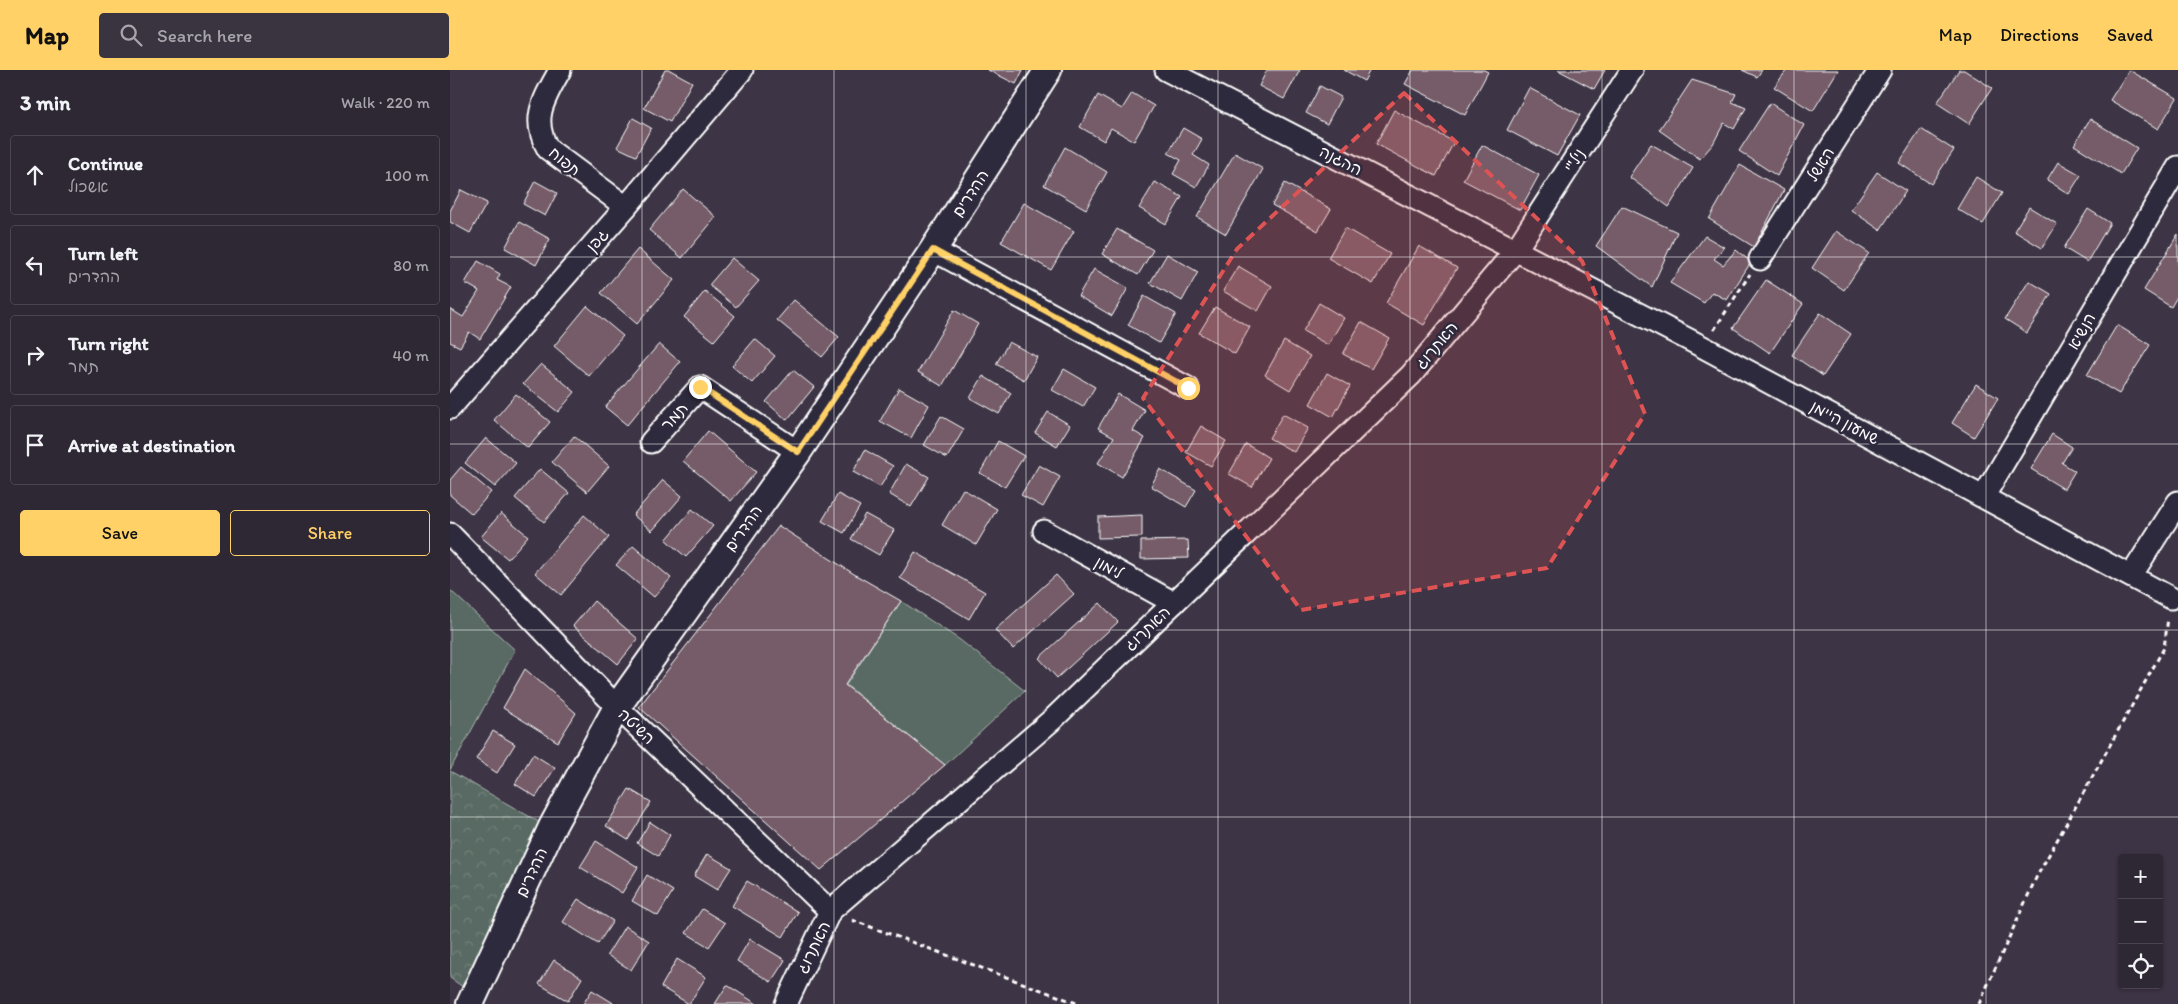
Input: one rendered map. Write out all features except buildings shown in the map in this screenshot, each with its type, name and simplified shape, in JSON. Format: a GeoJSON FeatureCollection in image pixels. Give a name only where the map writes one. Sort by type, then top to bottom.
{"type":"FeatureCollection","features":[{"type":"Feature","properties":{"kind":"street","name":"תפוח"},"geometry":{"type":"LineString","coordinates":[[560,70],[542,105],[539,121],[541,136],[548,149],[626,207]]}},
{"type":"Feature","properties":{"kind":"street","name":"גפן"},"geometry":{"type":"LineString","coordinates":[[450,408],[626,207],[742,70]]}},
{"type":"Feature","properties":{"kind":"street","name":"ההדרים"},"geometry":{"type":"LineString","coordinates":[[470,1004],[552,827],[617,707],[798,452],[933,250],[1048,70]]}},
{"type":"Feature","properties":{"kind":"street","name":"ההגנה"},"geometry":{"type":"LineString","coordinates":[[1166,70],[1515,251]]}},
{"type":"Feature","properties":{"kind":"street","name":"ניל\"י"},"geometry":{"type":"LineString","coordinates":[[1515,251],[1632,70]]}},
{"type":"Feature","properties":{"kind":"street","name":"האשל"},"geometry":{"type":"LineString","coordinates":[[1760,259],[1880,70]]}},
{"type":"Feature","properties":{"kind":"street","name":"הנשיא"},"geometry":{"type":"LineString","coordinates":[[1984,496],[2178,167]]}},
{"type":"Feature","properties":{"kind":"street"},"geometry":{"type":"LineString","coordinates":[[933,250],[1188,388]]}},
{"type":"Feature","properties":{"kind":"street","name":"שמעון היימן"},"geometry":{"type":"LineString","coordinates":[[1515,251],[1703,347],[1984,496],[2171,598]]}},
{"type":"Feature","properties":{"kind":"street","name":"האתרוג"},"geometry":{"type":"LineString","coordinates":[[786,1004],[830,911],[1053,719],[1174,603],[1411,374],[1515,251]]}},
{"type":"Feature","properties":{"kind":"street","name":"תמר"},"geometry":{"type":"LineString","coordinates":[[650,442],[700,387],[798,452]]}},
{"type":"Feature","properties":{"kind":"street"},"geometry":{"type":"LineString","coordinates":[[2131,576],[2178,502]]}},
{"type":"Feature","properties":{"kind":"street","name":"לימון"},"geometry":{"type":"LineString","coordinates":[[1044,530],[1174,603]]}},
{"type":"Feature","properties":{"kind":"street","name":"השיטה"},"geometry":{"type":"LineString","coordinates":[[450,534],[617,707],[830,911]]}},
{"type":"Feature","properties":{"kind":"path"},"geometry":{"type":"LineString","coordinates":[[1703,347],[1760,259]]}},
{"type":"Feature","properties":{"kind":"path"},"geometry":{"type":"LineString","coordinates":[[1979,1004],[2036,878],[2164,648],[2171,598]]}},
{"type":"Feature","properties":{"kind":"path"},"geometry":{"type":"LineString","coordinates":[[830,911],[1079,1004]]}},
{"type":"Feature","properties":{"kind":"highlighted area"},"geometry":{"type":"Polygon","coordinates":[[[1404,93],[1582,261],[1645,414],[1547,568],[1301,610],[1143,398],[1237,249],[1404,93]]]}},
{"type":"Feature","properties":{"kind":"green space"},"geometry":{"type":"Polygon","coordinates":[[[450,590],[515,650],[450,770],[450,590]]]}},
{"type":"Feature","properties":{"kind":"green space"},"geometry":{"type":"Polygon","coordinates":[[[901,601],[960,640],[1025,691],[945,765],[846,685],[901,601]]]}},
{"type":"Feature","properties":{"kind":"green space"},"geometry":{"type":"Polygon","coordinates":[[[450,771],[539,822],[463,987],[450,978],[450,771]]]}},
{"type":"Feature","properties":{"kind":"route"},"geometry":{"type":"LineString","coordinates":[[700,387],[798,452],[933,250],[1188,388]]}}]}
